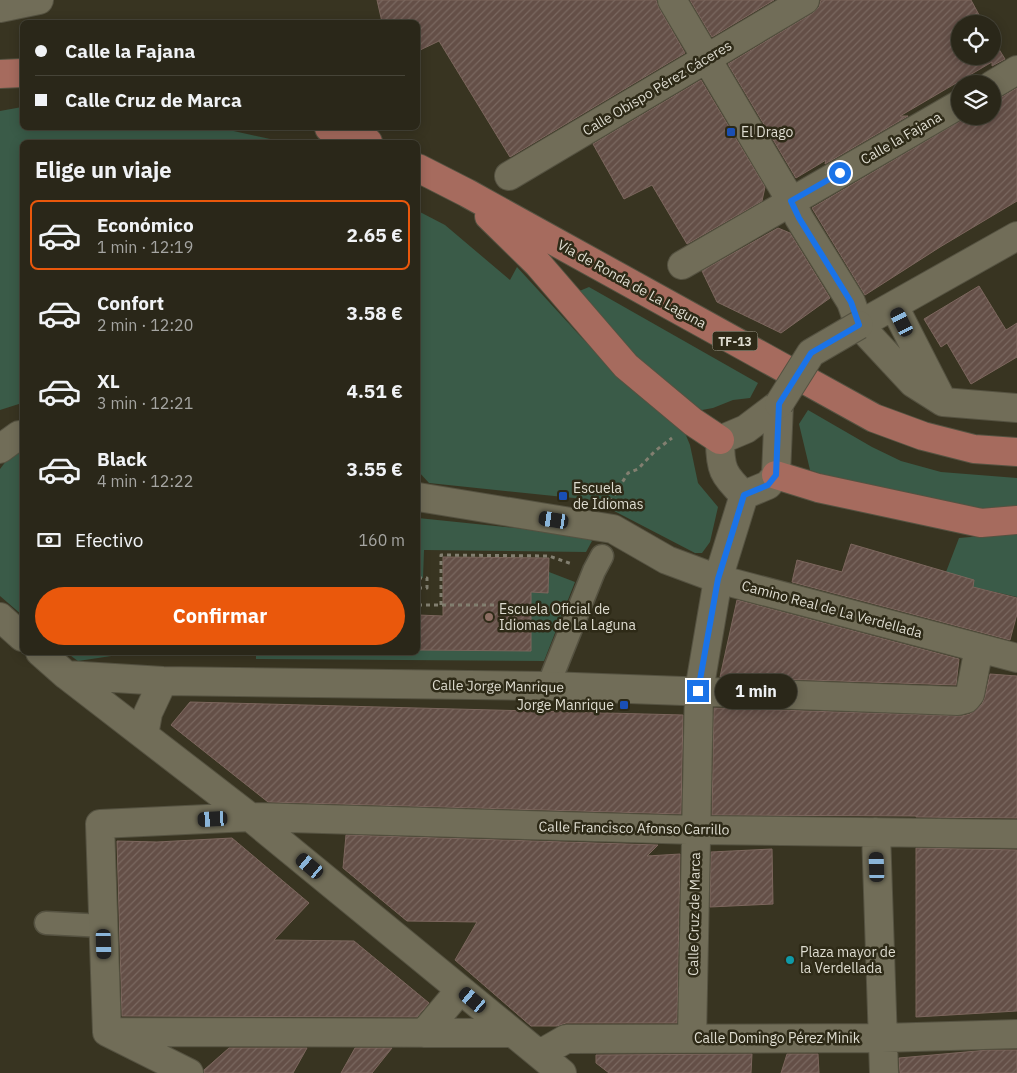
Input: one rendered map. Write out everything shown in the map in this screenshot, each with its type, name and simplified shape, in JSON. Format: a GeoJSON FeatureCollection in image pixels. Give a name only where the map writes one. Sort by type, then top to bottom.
{"type":"FeatureCollection","features":[{"type":"Feature","properties":{"kind":"main road"},"geometry":{"type":"LineString","coordinates":[[0,74],[20,73]]}},
{"type":"Feature","properties":{"kind":"main road"},"geometry":{"type":"LineString","coordinates":[[335,130],[362,140]]}},
{"type":"Feature","properties":{"kind":"main road","name":"Vía de Ronda de La Laguna"},"geometry":{"type":"LineString","coordinates":[[420,169],[467,193],[874,418],[923,436],[974,449],[1017,452]]}},
{"type":"Feature","properties":{"kind":"main road"},"geometry":{"type":"LineString","coordinates":[[467,193],[538,264],[626,366],[693,422],[720,440]]}},
{"type":"Feature","properties":{"kind":"main road"},"geometry":{"type":"LineString","coordinates":[[776,475],[818,488],[981,523],[1017,520]]}},
{"type":"Feature","properties":{"kind":"street"},"geometry":{"type":"LineString","coordinates":[[0,8],[39,0]]}},
{"type":"Feature","properties":{"kind":"street"},"geometry":{"type":"LineString","coordinates":[[672,0],[791,201],[799,218],[851,302],[859,325],[913,383],[943,402],[1017,408]]}},
{"type":"Feature","properties":{"kind":"street","name":"Calle Obispo Pérez Cáceres"},"geometry":{"type":"LineString","coordinates":[[509,176],[805,0]]}},
{"type":"Feature","properties":{"kind":"street"},"geometry":{"type":"LineString","coordinates":[[1001,80],[1017,70]]}},
{"type":"Feature","properties":{"kind":"street","name":"Calle la Fajana"},"geometry":{"type":"LineString","coordinates":[[682,265],[951,109]]}},
{"type":"Feature","properties":{"kind":"street"},"geometry":{"type":"LineString","coordinates":[[779,404],[776,475],[768,485],[744,495],[728,480],[720,462],[720,440],[746,429],[779,404],[811,353],[1017,236]]}},
{"type":"Feature","properties":{"kind":"street"},"geometry":{"type":"LineString","coordinates":[[894,306],[943,402]]}},
{"type":"Feature","properties":{"kind":"street","name":"Calle Cruz de Marca"},"geometry":{"type":"LineString","coordinates":[[692,1038],[698,691],[718,579],[744,495]]}},
{"type":"Feature","properties":{"kind":"street","name":"Camino Real de La Verdellada"},"geometry":{"type":"LineString","coordinates":[[420,498],[613,529],[667,560],[718,579],[1017,658]]}},
{"type":"Feature","properties":{"kind":"street"},"geometry":{"type":"LineString","coordinates":[[548,686],[598,564]]}},
{"type":"Feature","properties":{"kind":"street"},"geometry":{"type":"LineString","coordinates":[[0,617],[20,635]]}},
{"type":"Feature","properties":{"kind":"street","name":"Calle Jorge Manrique"},"geometry":{"type":"LineString","coordinates":[[66,675],[163,682],[548,686],[958,701],[966,699],[970,694],[979,648]]}},
{"type":"Feature","properties":{"kind":"street"},"geometry":{"type":"LineString","coordinates":[[43,655],[66,675],[250,817],[562,1073]]}},
{"type":"Feature","properties":{"kind":"street"},"geometry":{"type":"LineString","coordinates":[[144,735],[148,713],[163,682]]}},
{"type":"Feature","properties":{"kind":"street","name":"Calle Francisco Afonso Carrillo"},"geometry":{"type":"LineString","coordinates":[[104,926],[100,824],[250,817],[696,830],[1017,834]]}},
{"type":"Feature","properties":{"kind":"street"},"geometry":{"type":"LineString","coordinates":[[876,832],[884,1073]]}},
{"type":"Feature","properties":{"kind":"street"},"geometry":{"type":"LineString","coordinates":[[46,923],[104,926],[107,1032]]}},
{"type":"Feature","properties":{"kind":"street"},"geometry":{"type":"LineString","coordinates":[[424,1033],[460,990]]}},
{"type":"Feature","properties":{"kind":"street"},"geometry":{"type":"LineString","coordinates":[[107,1032],[512,1033]]}},
{"type":"Feature","properties":{"kind":"street"},"geometry":{"type":"LineString","coordinates":[[107,1032],[189,1073]]}},
{"type":"Feature","properties":{"kind":"street","name":"Calle Domingo Pérez Minik"},"geometry":{"type":"LineString","coordinates":[[540,1054],[566,1039],[883,1038],[1017,1034]]}},
{"type":"Feature","properties":{"kind":"path"},"geometry":{"type":"LineString","coordinates":[[616,492],[628,473],[638,469],[654,451],[675,437]]}},
{"type":"Feature","properties":{"kind":"path"},"geometry":{"type":"LineString","coordinates":[[441,604],[442,555],[549,556],[598,564]]}},
{"type":"Feature","properties":{"kind":"path"},"geometry":{"type":"LineString","coordinates":[[420,578],[427,578],[427,588],[420,588]]}},
{"type":"Feature","properties":{"kind":"path"},"geometry":{"type":"LineString","coordinates":[[420,605],[497,605]]}},
{"type":"Feature","properties":{"kind":"green space"},"geometry":{"type":"Polygon","coordinates":[[[20,107],[20,130],[229,130],[275,140],[20,140],[20,404],[0,410],[0,111],[20,107]]]}},
{"type":"Feature","properties":{"kind":"green space"},"geometry":{"type":"Polygon","coordinates":[[[420,212],[445,225],[510,280],[517,267],[582,338],[633,389],[685,433],[690,445],[698,483],[718,507],[710,542],[702,553],[695,553],[593,500],[429,483],[420,473],[420,212]]]}},
{"type":"Feature","properties":{"kind":"green space"},"geometry":{"type":"Polygon","coordinates":[[[589,287],[758,383],[750,398],[733,400],[702,410],[683,400],[625,347],[577,292],[589,287]]]}},
{"type":"Feature","properties":{"kind":"green space"},"geometry":{"type":"Polygon","coordinates":[[[808,410],[872,447],[901,461],[941,472],[1017,478],[1017,508],[957,509],[854,486],[810,470],[799,424],[808,410]]]}},
{"type":"Feature","properties":{"kind":"green space"},"geometry":{"type":"Polygon","coordinates":[[[20,450],[20,613],[0,596],[0,469],[13,452],[20,450]]]}},
{"type":"Feature","properties":{"kind":"green space"},"geometry":{"type":"Polygon","coordinates":[[[420,518],[583,535],[592,541],[586,552],[424,550],[423,578],[420,578],[420,518]]]}},
{"type":"Feature","properties":{"kind":"green space"},"geometry":{"type":"Polygon","coordinates":[[[1017,533],[1017,597],[973,587],[946,572],[959,538],[1017,533]]]}},
{"type":"Feature","properties":{"kind":"green space"},"geometry":{"type":"Polygon","coordinates":[[[549,572],[575,582],[544,661],[256,659],[256,655],[420,655],[420,650],[531,651],[531,592],[549,572]]]}},
{"type":"Feature","properties":{"kind":"green space"},"geometry":{"type":"Polygon","coordinates":[[[70,655],[118,655],[78,661],[70,655]]]}},
{"type":"Feature","properties":{"kind":"building"},"geometry":{"type":"Polygon","coordinates":[[[377,0],[656,0],[685,53],[510,157],[439,41],[420,50],[420,20],[382,20],[377,0]]]}},
{"type":"Feature","properties":{"kind":"building"},"geometry":{"type":"Polygon","coordinates":[[[690,0],[774,0],[712,37],[690,0]]]}},
{"type":"Feature","properties":{"kind":"building"},"geometry":{"type":"Polygon","coordinates":[[[821,0],[971,0],[979,15],[951,15],[951,65],[987,65],[970,75],[951,75],[951,86],[900,116],[908,116],[825,164],[826,160],[796,178],[728,64],[813,13],[819,7],[821,0]]]}},
{"type":"Feature","properties":{"kind":"building"},"geometry":{"type":"Polygon","coordinates":[[[1001,53],[1005,59],[1001,61],[1001,53]]]}},
{"type":"Feature","properties":{"kind":"building"},"geometry":{"type":"Polygon","coordinates":[[[701,80],[765,187],[762,201],[687,244],[652,185],[624,199],[593,144],[701,80]]]}},
{"type":"Feature","properties":{"kind":"building"},"geometry":{"type":"Polygon","coordinates":[[[1017,88],[1017,201],[865,295],[812,208],[954,125],[1001,125],[1001,97],[1017,88]]]}},
{"type":"Feature","properties":{"kind":"building"},"geometry":{"type":"Polygon","coordinates":[[[778,228],[790,233],[830,298],[781,333],[717,302],[702,271],[778,228]]]}},
{"type":"Feature","properties":{"kind":"building"},"geometry":{"type":"Polygon","coordinates":[[[979,286],[1006,330],[1017,323],[1017,357],[971,384],[947,343],[941,347],[924,319],[979,286]]]}},
{"type":"Feature","properties":{"kind":"building"},"geometry":{"type":"Polygon","coordinates":[[[851,544],[974,580],[973,587],[1017,598],[1017,614],[1010,640],[792,582],[797,560],[842,572],[851,544]]]}},
{"type":"Feature","properties":{"kind":"building"},"geometry":{"type":"Polygon","coordinates":[[[443,557],[549,558],[548,593],[531,592],[531,651],[420,650],[420,615],[443,616],[443,557]]]}},
{"type":"Feature","properties":{"kind":"building"},"geometry":{"type":"Polygon","coordinates":[[[737,600],[959,659],[956,685],[720,677],[737,600]]]}},
{"type":"Feature","properties":{"kind":"building"},"geometry":{"type":"Polygon","coordinates":[[[990,674],[1017,676],[1017,818],[712,815],[714,708],[962,716],[970,714],[982,704],[990,674]]]}},
{"type":"Feature","properties":{"kind":"building"},"geometry":{"type":"Polygon","coordinates":[[[190,702],[683,715],[681,814],[268,802],[171,725],[190,702]]]}},
{"type":"Feature","properties":{"kind":"building"},"geometry":{"type":"Polygon","coordinates":[[[346,835],[658,845],[647,856],[680,854],[677,1023],[566,1023],[557,1026],[531,1026],[455,960],[477,922],[407,921],[343,868],[346,835]]]}},
{"type":"Feature","properties":{"kind":"building"},"geometry":{"type":"Polygon","coordinates":[[[232,838],[309,903],[274,940],[354,941],[429,1003],[417,1017],[122,1016],[117,841],[157,842],[232,838]]]}},
{"type":"Feature","properties":{"kind":"building"},"geometry":{"type":"Polygon","coordinates":[[[916,848],[1017,850],[1017,1011],[916,1017],[916,848]]]}},
{"type":"Feature","properties":{"kind":"building"},"geometry":{"type":"Polygon","coordinates":[[[772,849],[773,904],[710,907],[711,852],[772,849]]]}},
{"type":"Feature","properties":{"kind":"building"},"geometry":{"type":"Polygon","coordinates":[[[229,1048],[307,1048],[293,1073],[204,1073],[204,1070],[229,1048]]]}},
{"type":"Feature","properties":{"kind":"building"},"geometry":{"type":"Polygon","coordinates":[[[355,1048],[392,1048],[372,1073],[341,1073],[355,1048]]]}},
{"type":"Feature","properties":{"kind":"building"},"geometry":{"type":"Polygon","coordinates":[[[988,1050],[1017,1050],[1017,1073],[900,1073],[899,1058],[988,1050]]]}},
{"type":"Feature","properties":{"kind":"building"},"geometry":{"type":"Polygon","coordinates":[[[752,1054],[751,1073],[609,1073],[596,1063],[596,1055],[752,1054]]]}},
{"type":"Feature","properties":{"kind":"building"},"geometry":{"type":"Polygon","coordinates":[[[787,1054],[818,1054],[819,1073],[781,1073],[787,1054]]]}},
{"type":"Feature","properties":{"kind":"place","name":"El Drago"},"geometry":{"type":"Point","coordinates":[731,132]}},
{"type":"Feature","properties":{"kind":"place","name":"Escuela de Idiomas"},"geometry":{"type":"Point","coordinates":[563,496]}},
{"type":"Feature","properties":{"kind":"place","name":"Escuela Oficial de Idiomas de La Laguna"},"geometry":{"type":"Point","coordinates":[489,617]}},
{"type":"Feature","properties":{"kind":"place","name":"Jorge Manrique"},"geometry":{"type":"Point","coordinates":[624,705]}},
{"type":"Feature","properties":{"kind":"place","name":"Plaza mayor de la Verdellada"},"geometry":{"type":"Point","coordinates":[790,960]}},
{"type":"Feature","properties":{"kind":"route"},"geometry":{"type":"LineString","coordinates":[[698,691],[718,579],[744,495],[768,485],[776,475],[779,404],[811,353],[859,325],[851,302],[799,218],[791,201],[840,173]]}}]}
